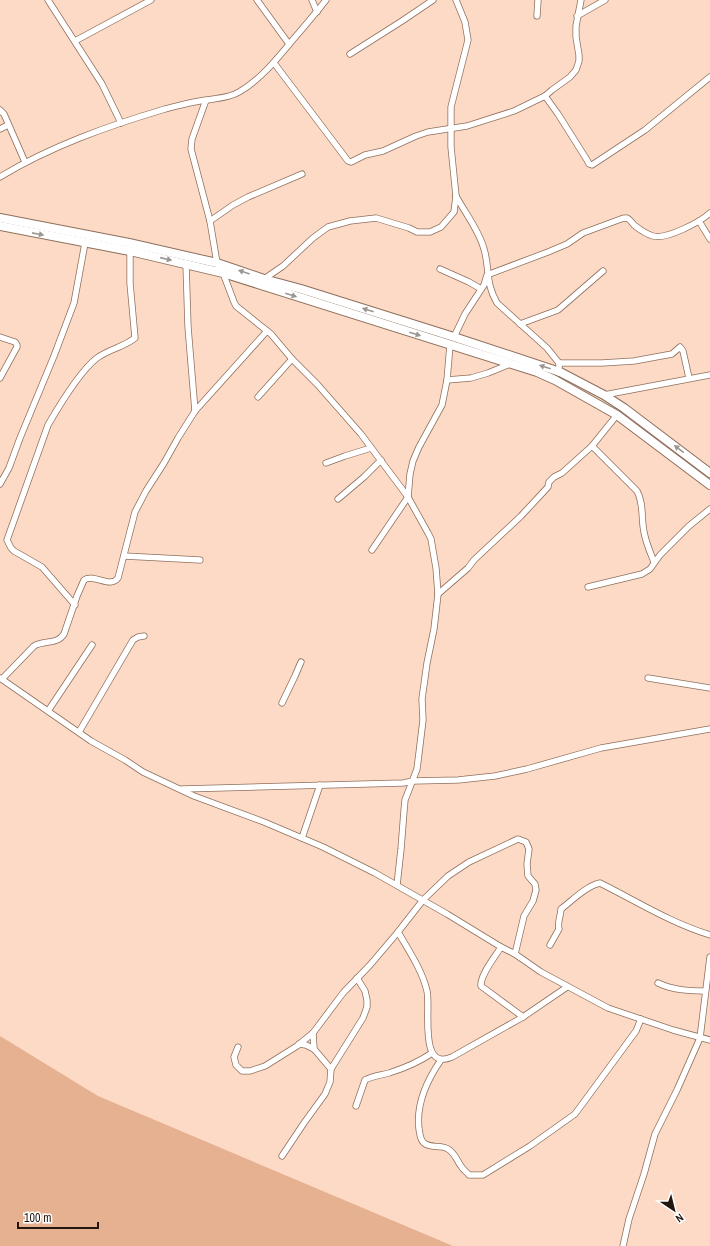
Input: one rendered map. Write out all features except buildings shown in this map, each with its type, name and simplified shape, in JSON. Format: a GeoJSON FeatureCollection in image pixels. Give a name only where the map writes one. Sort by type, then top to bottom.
{"type":"FeatureCollection","features":[{"type":"Feature","properties":{"kind":"street"},"geometry":{"type":"LineString","coordinates":[[48,0],[102,84],[121,123]]}},
{"type":"Feature","properties":{"kind":"street"},"geometry":{"type":"LineString","coordinates":[[75,41],[151,0]]}},
{"type":"Feature","properties":{"kind":"street"},"geometry":{"type":"LineString","coordinates":[[257,0],[289,44]]}},
{"type":"Feature","properties":{"kind":"street"},"geometry":{"type":"LineString","coordinates":[[312,0],[317,12]]}},
{"type":"Feature","properties":{"kind":"street"},"geometry":{"type":"LineString","coordinates":[[0,177],[26,162],[76,140],[121,123],[167,108],[206,100],[220,99],[238,93],[274,62],[326,0]]}},
{"type":"Feature","properties":{"kind":"street"},"geometry":{"type":"LineString","coordinates":[[350,54],[402,22],[433,0]]}},
{"type":"Feature","properties":{"kind":"street"},"geometry":{"type":"LineString","coordinates":[[264,279],[293,258],[313,238],[328,227],[340,223],[376,218],[409,228],[417,232],[430,232],[441,227],[454,212],[456,196],[451,147],[451,107],[468,40],[465,22],[456,0]]}},
{"type":"Feature","properties":{"kind":"street"},"geometry":{"type":"LineString","coordinates":[[537,16],[538,0]]}},
{"type":"Feature","properties":{"kind":"street"},"geometry":{"type":"LineString","coordinates":[[274,62],[339,150],[351,162],[365,155],[384,151],[428,132],[467,126],[514,111],[546,96],[570,77],[576,70],[579,61],[576,37],[581,0]]}},
{"type":"Feature","properties":{"kind":"street"},"geometry":{"type":"LineString","coordinates":[[578,16],[605,0]]}},
{"type":"Feature","properties":{"kind":"street"},"geometry":{"type":"LineString","coordinates":[[546,96],[589,164],[592,165],[645,130],[710,77]]}},
{"type":"Feature","properties":{"kind":"street"},"geometry":{"type":"LineString","coordinates":[[206,100],[192,139],[191,149],[210,221],[217,263],[223,274],[231,297],[236,306],[271,334],[292,359],[317,384],[362,434],[408,497],[431,539],[436,568],[438,594],[434,629],[422,699],[423,720],[417,769],[405,800],[397,885]]}},
{"type":"Feature","properties":{"kind":"street"},"geometry":{"type":"LineString","coordinates":[[0,110],[4,114],[26,162]]}},
{"type":"Feature","properties":{"kind":"street"},"geometry":{"type":"LineString","coordinates":[[0,129],[8,125]]}},
{"type":"Feature","properties":{"kind":"street"},"geometry":{"type":"LineString","coordinates":[[210,221],[233,205],[248,197],[302,174]]}},
{"type":"Feature","properties":{"kind":"street"},"geometry":{"type":"LineString","coordinates":[[456,196],[480,238],[487,262],[487,276],[492,295],[497,303],[547,348],[560,367]]}},
{"type":"Feature","properties":{"kind":"street"},"geometry":{"type":"LineString","coordinates":[[487,276],[554,250],[567,244],[583,233],[621,219],[629,219],[642,232],[653,236],[658,236],[693,225],[710,213]]}},
{"type":"Feature","properties":{"kind":"street"},"geometry":{"type":"LineString","coordinates":[[0,218],[129,243],[217,263],[264,279],[301,289],[454,337],[560,367],[624,408],[710,473]]}},
{"type":"Feature","properties":{"kind":"street"},"geometry":{"type":"LineString","coordinates":[[699,221],[710,239]]}},
{"type":"Feature","properties":{"kind":"street"},"geometry":{"type":"LineString","coordinates":[[0,226],[130,251],[223,274],[510,364],[556,380],[618,415],[710,485]]}},
{"type":"Feature","properties":{"kind":"street"},"geometry":{"type":"LineString","coordinates":[[0,484],[9,468],[74,303],[85,243]]}},
{"type":"Feature","properties":{"kind":"street"},"geometry":{"type":"LineString","coordinates":[[75,605],[42,567],[14,551],[8,544],[7,540],[48,425],[53,416],[78,379],[96,359],[131,342],[135,338],[130,283],[130,251]]}},
{"type":"Feature","properties":{"kind":"street"},"geometry":{"type":"LineString","coordinates":[[186,264],[188,327],[195,412]]}},
{"type":"Feature","properties":{"kind":"street"},"geometry":{"type":"LineString","coordinates":[[440,269],[481,289]]}},
{"type":"Feature","properties":{"kind":"street"},"geometry":{"type":"LineString","coordinates":[[520,324],[558,310],[603,272]]}},
{"type":"Feature","properties":{"kind":"street"},"geometry":{"type":"LineString","coordinates":[[454,337],[465,314],[484,285],[487,276]]}},
{"type":"Feature","properties":{"kind":"street"},"geometry":{"type":"LineString","coordinates":[[267,331],[195,412],[143,495],[135,512],[116,581],[112,582],[87,578],[84,580],[64,634],[61,638],[58,641],[34,646],[1,678],[91,741],[143,772],[179,790],[225,809],[264,822],[323,847],[375,873],[515,954],[541,972],[608,1008],[673,1030],[710,1040]]}},
{"type":"Feature","properties":{"kind":"street"},"geometry":{"type":"LineString","coordinates":[[0,337],[15,342],[17,347],[0,378]]}},
{"type":"Feature","properties":{"kind":"street"},"geometry":{"type":"LineString","coordinates":[[372,550],[408,497],[413,461],[442,405],[447,380],[450,345]]}},
{"type":"Feature","properties":{"kind":"street"},"geometry":{"type":"LineString","coordinates":[[560,367],[634,361],[672,354],[680,347],[683,351],[689,378]]}},
{"type":"Feature","properties":{"kind":"street"},"geometry":{"type":"LineString","coordinates":[[258,397],[292,359]]}},
{"type":"Feature","properties":{"kind":"street"},"geometry":{"type":"LineString","coordinates":[[447,380],[470,378],[488,373],[510,364]]}},
{"type":"Feature","properties":{"kind":"street"},"geometry":{"type":"LineString","coordinates":[[556,380],[560,367]]}},
{"type":"Feature","properties":{"kind":"street"},"geometry":{"type":"LineString","coordinates":[[604,395],[710,375]]}},
{"type":"Feature","properties":{"kind":"street"},"geometry":{"type":"LineString","coordinates":[[438,594],[468,568],[474,560],[521,516],[548,487],[554,477],[562,473],[592,446],[618,415]]}},
{"type":"Feature","properties":{"kind":"street"},"geometry":{"type":"LineString","coordinates":[[592,446],[640,496],[642,505],[643,531],[654,562]]}},
{"type":"Feature","properties":{"kind":"street"},"geometry":{"type":"LineString","coordinates":[[326,463],[371,448]]}},
{"type":"Feature","properties":{"kind":"street"},"geometry":{"type":"LineString","coordinates":[[338,498],[364,477],[381,460]]}},
{"type":"Feature","properties":{"kind":"street"},"geometry":{"type":"LineString","coordinates":[[588,587],[642,574],[650,569],[654,562],[689,526],[710,509]]}},
{"type":"Feature","properties":{"kind":"street"},"geometry":{"type":"LineString","coordinates":[[124,556],[200,560]]}},
{"type":"Feature","properties":{"kind":"street"},"geometry":{"type":"LineString","coordinates":[[79,732],[133,640],[144,636]]}},
{"type":"Feature","properties":{"kind":"street"},"geometry":{"type":"LineString","coordinates":[[48,711],[92,645]]}},
{"type":"Feature","properties":{"kind":"street"},"geometry":{"type":"LineString","coordinates":[[282,703],[301,662]]}},
{"type":"Feature","properties":{"kind":"street"},"geometry":{"type":"LineString","coordinates":[[648,678],[710,688]]}},
{"type":"Feature","properties":{"kind":"street"},"geometry":{"type":"LineString","coordinates":[[179,790],[403,783],[413,781],[458,780],[495,776],[528,770],[601,748],[710,729]]}},
{"type":"Feature","properties":{"kind":"street"},"geometry":{"type":"LineString","coordinates":[[302,838],[320,785]]}},
{"type":"Feature","properties":{"kind":"street"},"geometry":{"type":"LineString","coordinates":[[238,1047],[234,1057],[236,1065],[242,1071],[250,1071],[265,1066],[299,1044],[313,1033],[343,993],[398,932],[423,900],[448,876],[469,862],[518,839],[526,842],[529,849],[527,864],[528,876],[535,884],[536,890],[533,901],[524,916],[515,954]]}},
{"type":"Feature","properties":{"kind":"street"},"geometry":{"type":"LineString","coordinates":[[550,945],[559,929],[558,925],[561,916],[561,909],[586,890],[600,883],[664,917],[710,935]]}},
{"type":"Feature","properties":{"kind":"street"},"geometry":{"type":"LineString","coordinates":[[398,932],[423,977],[427,992],[428,1033],[432,1053],[436,1058],[441,1060],[445,1061],[523,1017],[567,986]]}},
{"type":"Feature","properties":{"kind":"street"},"geometry":{"type":"LineString","coordinates":[[502,947],[483,976],[480,982],[481,986],[523,1017]]}},
{"type":"Feature","properties":{"kind":"street"},"geometry":{"type":"LineString","coordinates":[[623,1246],[628,1219],[644,1174],[655,1134],[700,1038],[710,957]]}},
{"type":"Feature","properties":{"kind":"street"},"geometry":{"type":"LineString","coordinates":[[282,1156],[325,1094],[330,1082],[331,1069],[363,1018],[367,1007],[367,1000],[365,991],[357,978]]}},
{"type":"Feature","properties":{"kind":"street"},"geometry":{"type":"LineString","coordinates":[[658,983],[668,988],[688,991],[705,991]]}},
{"type":"Feature","properties":{"kind":"street"},"geometry":{"type":"LineString","coordinates":[[441,1060],[430,1077],[424,1092],[418,1116],[420,1137],[424,1143],[428,1145],[448,1149],[453,1153],[469,1176],[482,1175],[530,1146],[575,1114],[636,1031],[641,1019]]}},
{"type":"Feature","properties":{"kind":"street"},"geometry":{"type":"LineString","coordinates":[[313,1033],[314,1049]]}},
{"type":"Feature","properties":{"kind":"street"},"geometry":{"type":"LineString","coordinates":[[299,1044],[306,1045],[314,1049],[331,1069]]}},
{"type":"Feature","properties":{"kind":"street"},"geometry":{"type":"LineString","coordinates":[[356,1106],[365,1080],[411,1066],[432,1053]]}},
{"type":"Feature","properties":{"kind":"shaded area"},"geometry":{"type":"Polygon","coordinates":[[[0,1036],[98,1096],[453,1246],[0,1246],[0,1036]]]}}]}
